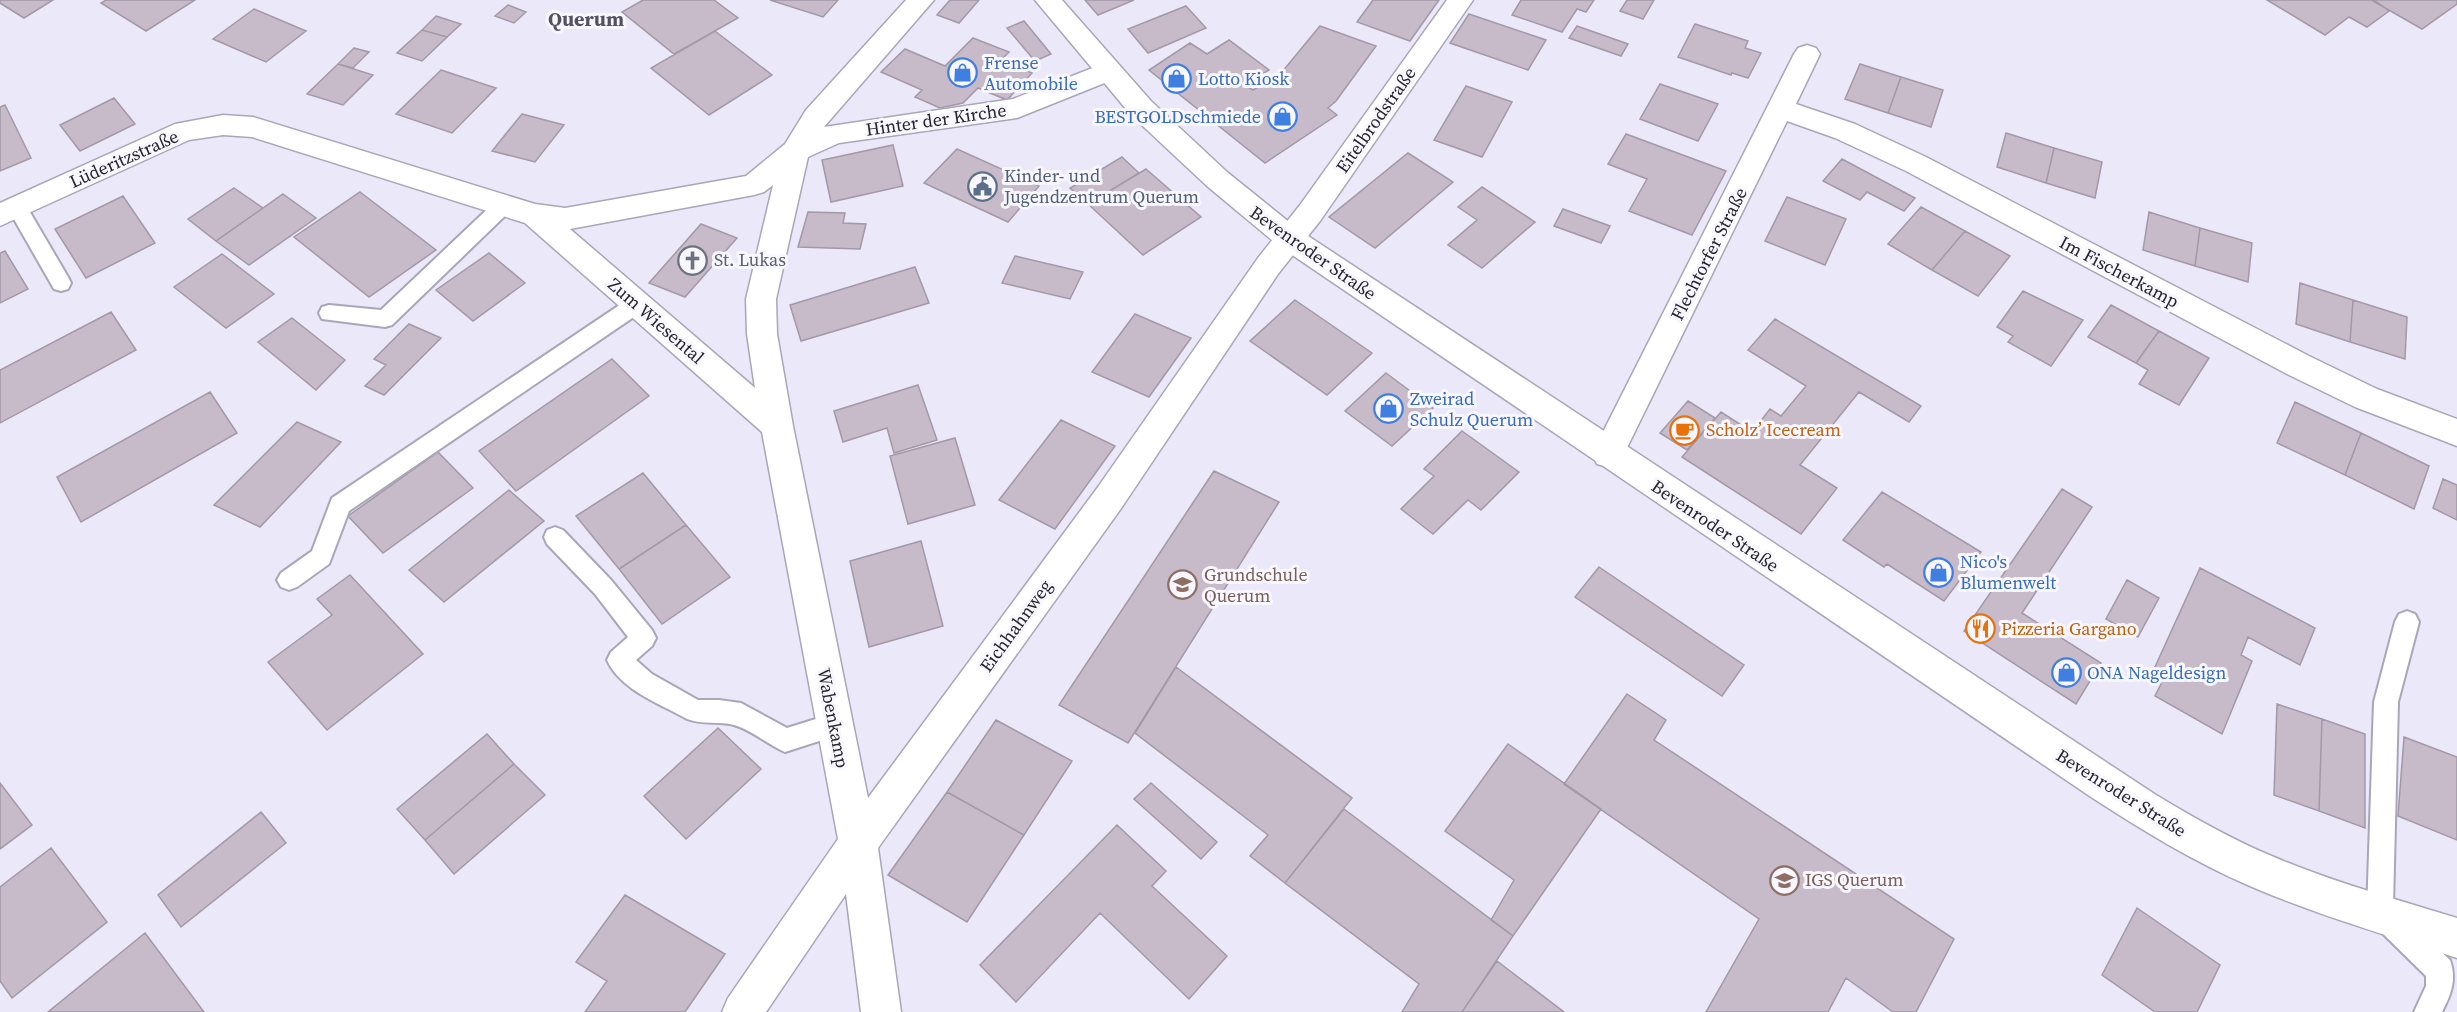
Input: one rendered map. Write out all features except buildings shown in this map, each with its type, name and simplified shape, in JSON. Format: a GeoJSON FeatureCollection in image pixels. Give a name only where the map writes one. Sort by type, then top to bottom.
{"type":"FeatureCollection","features":[{"type":"Feature","properties":{"kind":"street"},"geometry":{"type":"LineString","coordinates":[[777,426],[762,334],[761,299],[795,151],[816,117],[921,0]]}},
{"type":"Feature","properties":{"kind":"street","name":"Bevenroder Straße"},"geometry":{"type":"LineString","coordinates":[[1048,0],[1141,108],[1175,142],[1249,208],[1288,238],[1608,454],[2154,816],[2263,872],[2322,895],[2457,938]]}},
{"type":"Feature","properties":{"kind":"street","name":"Eitelbrodstraße"},"geometry":{"type":"LineString","coordinates":[[1288,238],[1310,213],[1460,0]]}},
{"type":"Feature","properties":{"kind":"street","name":"Flechtorfer Straße"},"geometry":{"type":"LineString","coordinates":[[1608,454],[1808,54]]}},
{"type":"Feature","properties":{"kind":"street","name":"Hinter der Kirche"},"geometry":{"type":"LineString","coordinates":[[795,151],[834,134],[1017,108],[1108,71]]}},
{"type":"Feature","properties":{"kind":"street","name":"Im Fischerkamp"},"geometry":{"type":"LineString","coordinates":[[1781,109],[1845,131],[1916,164],[2366,399],[2457,433]]}},
{"type":"Feature","properties":{"kind":"street","name":"Lüderitzstraße"},"geometry":{"type":"LineString","coordinates":[[9,211],[158,141],[185,131],[223,125],[253,128]]}},
{"type":"Feature","properties":{"kind":"street","name":"Zum Wiesental"},"geometry":{"type":"LineString","coordinates":[[253,128],[503,206],[535,215],[565,219],[754,185],[795,151]]}},
{"type":"Feature","properties":{"kind":"street","name":"Zum Wiesental"},"geometry":{"type":"LineString","coordinates":[[535,215],[777,426]]}},
{"type":"Feature","properties":{"kind":"street","name":"Eichhahnweg"},"geometry":{"type":"LineString","coordinates":[[742,1012],[858,843],[1110,496],[1288,238]]}},
{"type":"Feature","properties":{"kind":"street","name":"Wabenkamp"},"geometry":{"type":"LineString","coordinates":[[777,426],[858,843],[881,1012]]}},
{"type":"Feature","properties":{"kind":"lane"},"geometry":{"type":"LineString","coordinates":[[329,314],[385,318],[503,206]]}},
{"type":"Feature","properties":{"kind":"lane"},"geometry":{"type":"LineString","coordinates":[[9,211],[62,283]]}},
{"type":"Feature","properties":{"kind":"lane"},"geometry":{"type":"LineString","coordinates":[[290,580],[321,557],[340,505],[636,304]]}},
{"type":"Feature","properties":{"kind":"lane"},"geometry":{"type":"LineString","coordinates":[[555,537],[603,587],[644,638],[619,660],[644,682],[696,711],[719,711],[741,715],[785,740],[835,724]]}},
{"type":"Feature","properties":{"kind":"lane"},"geometry":{"type":"LineString","coordinates":[[2407,622],[2386,702],[2380,914],[2440,970],[2440,987],[2428,1012]]}},
{"type":"Feature","properties":{"kind":"place","name":"Frense Automobile"},"geometry":{"type":"Point","coordinates":[963,73]}},
{"type":"Feature","properties":{"kind":"place","name":"Lotto Kiosk"},"geometry":{"type":"Point","coordinates":[1177,79]}},
{"type":"Feature","properties":{"kind":"place","name":"BESTGOLDschmiede"},"geometry":{"type":"Point","coordinates":[1282,117]}},
{"type":"Feature","properties":{"kind":"place","name":"Kinder- und Jugendzentrum Querum"},"geometry":{"type":"Point","coordinates":[983,186]}},
{"type":"Feature","properties":{"kind":"place","name":"St. Lukas"},"geometry":{"type":"Point","coordinates":[693,260]}},
{"type":"Feature","properties":{"kind":"place","name":"Zweirad Schulz Querum"},"geometry":{"type":"Point","coordinates":[1389,409]}},
{"type":"Feature","properties":{"kind":"place","name":"Scholz’ Icecream"},"geometry":{"type":"Point","coordinates":[1685,430]}},
{"type":"Feature","properties":{"kind":"place","name":"Nico's Blumenwelt"},"geometry":{"type":"Point","coordinates":[1939,572]}},
{"type":"Feature","properties":{"kind":"place","name":"Grundschule Querum"},"geometry":{"type":"Point","coordinates":[1183,585]}},
{"type":"Feature","properties":{"kind":"place","name":"Pizzeria Gargano"},"geometry":{"type":"Point","coordinates":[1980,629]}},
{"type":"Feature","properties":{"kind":"place","name":"ONA Nageldesign"},"geometry":{"type":"Point","coordinates":[2066,673]}},
{"type":"Feature","properties":{"kind":"place","name":"IGS Querum"},"geometry":{"type":"Point","coordinates":[1784,880]}},
{"type":"Feature","properties":{"kind":"district","name":"Querum"},"geometry":{"type":"Point","coordinates":[586,19]}}]}
